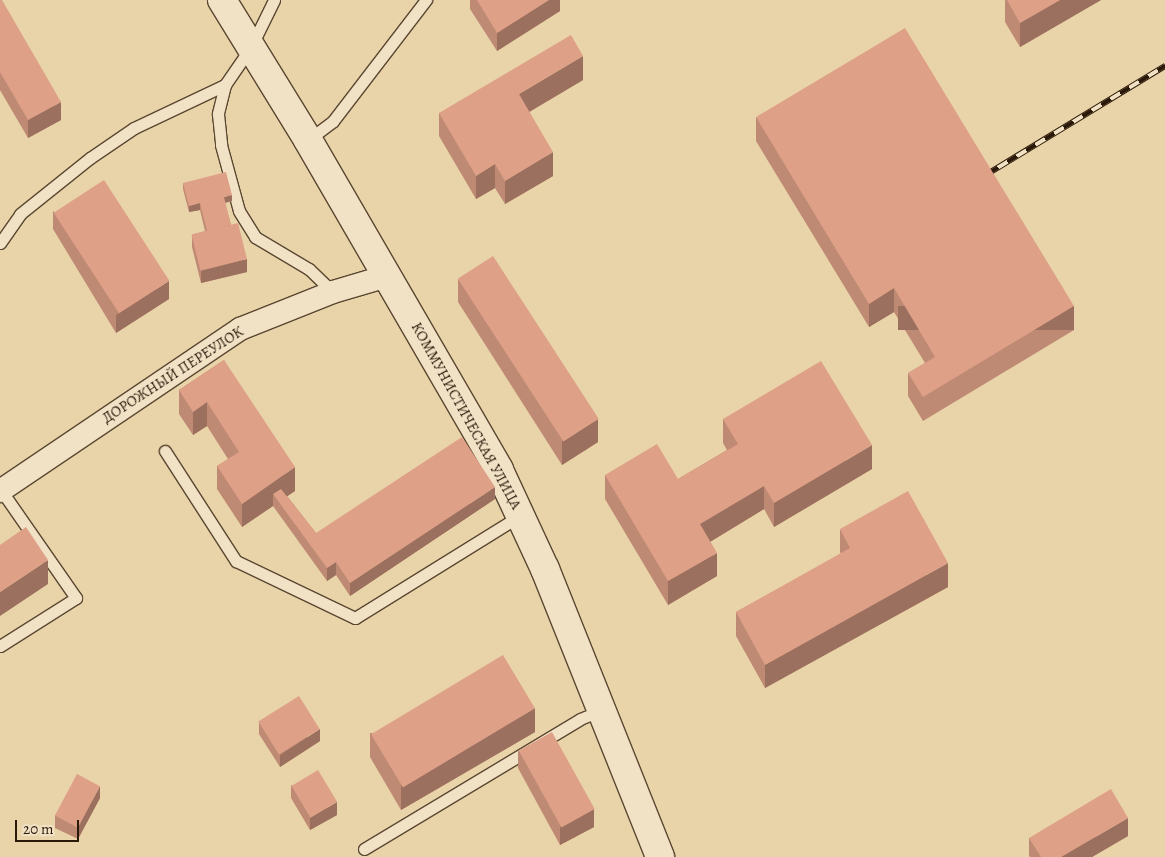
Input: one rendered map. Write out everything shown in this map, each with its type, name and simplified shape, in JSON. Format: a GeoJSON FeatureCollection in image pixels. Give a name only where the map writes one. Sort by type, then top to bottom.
{"type":"FeatureCollection","features":[{"type":"Feature","properties":{"kind":"main road","name":"КОММУНИСТИЧЕСКАЯ УЛИЦА"},"geometry":{"type":"LineString","coordinates":[[222,0],[308,140],[451,384],[522,515],[603,709],[660,857]]}},
{"type":"Feature","properties":{"kind":"street","name":"ДОРОЖНЫЙ ПЕРЕУЛОК"},"geometry":{"type":"LineString","coordinates":[[1,491],[240,329],[332,292],[387,276]]}},
{"type":"Feature","properties":{"kind":"lane"},"geometry":{"type":"LineString","coordinates":[[273,0],[251,48],[225,85],[218,127],[245,224],[265,246],[309,269],[332,292]]}},
{"type":"Feature","properties":{"kind":"lane"},"geometry":{"type":"LineString","coordinates":[[308,140],[333,121],[426,0]]}},
{"type":"Feature","properties":{"kind":"lane"},"geometry":{"type":"LineString","coordinates":[[0,243],[20,214],[98,153],[134,128],[225,85]]}},
{"type":"Feature","properties":{"kind":"lane"},"geometry":{"type":"LineString","coordinates":[[165,451],[236,561],[355,618],[522,515]]}},
{"type":"Feature","properties":{"kind":"lane"},"geometry":{"type":"LineString","coordinates":[[0,646],[76,598],[1,491]]}},
{"type":"Feature","properties":{"kind":"lane"},"geometry":{"type":"LineString","coordinates":[[364,849],[580,719],[603,709]]}},
{"type":"Feature","properties":{"kind":"building"},"geometry":{"type":"Polygon","coordinates":[[[0,0],[2,0],[61,102],[28,120],[0,72],[0,0]]]}},
{"type":"Feature","properties":{"kind":"building"},"geometry":{"type":"Polygon","coordinates":[[[477,0],[549,0],[497,33],[477,0]]]}},
{"type":"Feature","properties":{"kind":"building"},"geometry":{"type":"Polygon","coordinates":[[[1007,0],[1060,0],[1020,23],[1007,0]]]}},
{"type":"Feature","properties":{"kind":"building"},"geometry":{"type":"Polygon","coordinates":[[[905,28],[1074,306],[923,397],[908,373],[935,357],[894,288],[869,304],[756,117],[905,28]]]}},
{"type":"Feature","properties":{"kind":"building"},"geometry":{"type":"Polygon","coordinates":[[[571,35],[583,56],[519,94],[553,152],[505,181],[495,164],[476,176],[439,113],[571,35]]]}},
{"type":"Feature","properties":{"kind":"building"},"geometry":{"type":"Polygon","coordinates":[[[226,172],[232,195],[224,197],[231,225],[207,231],[200,203],[189,206],[183,183],[226,172]]]}},
{"type":"Feature","properties":{"kind":"building"},"geometry":{"type":"Polygon","coordinates":[[[104,180],[169,281],[119,313],[54,213],[104,180]]]}},
{"type":"Feature","properties":{"kind":"building"},"geometry":{"type":"Polygon","coordinates":[[[238,223],[247,259],[200,271],[191,235],[238,223]]]}},
{"type":"Feature","properties":{"kind":"building"},"geometry":{"type":"Polygon","coordinates":[[[493,256],[599,419],[563,442],[458,279],[493,256]]]}},
{"type":"Feature","properties":{"kind":"building"},"geometry":{"type":"Polygon","coordinates":[[[224,360],[295,467],[242,504],[217,466],[239,452],[207,402],[193,412],[179,390],[224,360]]]}},
{"type":"Feature","properties":{"kind":"building"},"geometry":{"type":"Polygon","coordinates":[[[821,361],[872,445],[774,503],[764,486],[700,524],[717,553],[668,581],[605,475],[657,444],[678,479],[738,444],[723,419],[821,361]]]}},
{"type":"Feature","properties":{"kind":"building"},"geometry":{"type":"Polygon","coordinates":[[[462,437],[495,487],[350,583],[336,562],[327,568],[273,494],[281,489],[316,533],[462,437]]]}},
{"type":"Feature","properties":{"kind":"building"},"geometry":{"type":"Polygon","coordinates":[[[908,491],[948,563],[765,665],[736,612],[850,548],[840,529],[908,491]]]}},
{"type":"Feature","properties":{"kind":"building"},"geometry":{"type":"Polygon","coordinates":[[[26,527],[48,560],[0,592],[0,545],[26,527]]]}},
{"type":"Feature","properties":{"kind":"building"},"geometry":{"type":"Polygon","coordinates":[[[503,655],[535,708],[403,787],[371,734],[503,655]]]}},
{"type":"Feature","properties":{"kind":"building"},"geometry":{"type":"Polygon","coordinates":[[[299,696],[320,729],[279,755],[258,721],[299,696]]]}},
{"type":"Feature","properties":{"kind":"building"},"geometry":{"type":"Polygon","coordinates":[[[552,732],[595,809],[561,827],[519,750],[552,732]]]}},
{"type":"Feature","properties":{"kind":"building"},"geometry":{"type":"Polygon","coordinates":[[[318,770],[337,802],[310,818],[291,786],[318,770]]]}},
{"type":"Feature","properties":{"kind":"building"},"geometry":{"type":"Polygon","coordinates":[[[77,774],[100,786],[78,828],[55,815],[77,774]]]}},
{"type":"Feature","properties":{"kind":"building"},"geometry":{"type":"Polygon","coordinates":[[[1111,789],[1128,818],[1061,857],[1041,857],[1029,838],[1111,789]]]}},
{"type":"Feature","properties":{"kind":"railway"},"geometry":{"type":"LineString","coordinates":[[979,179],[1165,66]]}}]}
